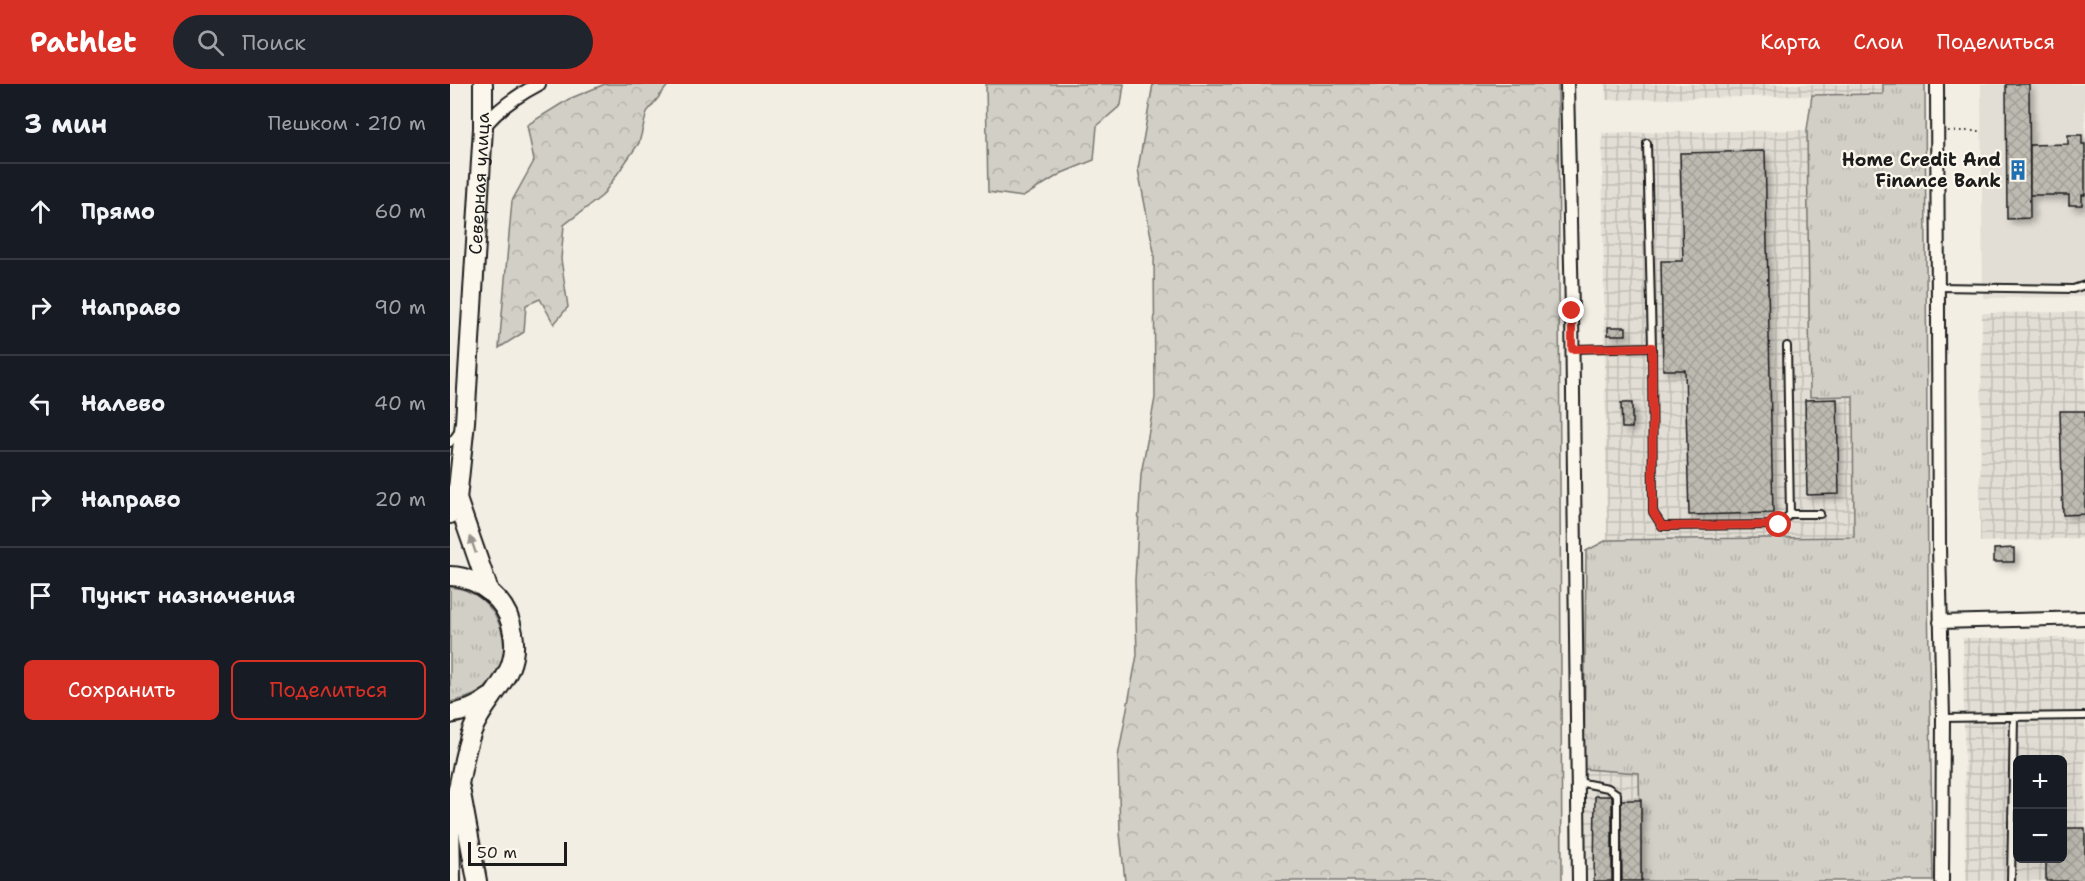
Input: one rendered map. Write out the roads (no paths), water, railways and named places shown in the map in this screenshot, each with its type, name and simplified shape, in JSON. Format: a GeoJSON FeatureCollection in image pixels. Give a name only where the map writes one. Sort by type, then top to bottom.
{"type":"FeatureCollection","features":[{"type":"Feature","properties":{"kind":"main road","name":"Северная улица"},"geometry":{"type":"LineString","coordinates":[[454,507],[465,422],[483,128],[483,84]]}},
{"type":"Feature","properties":{"kind":"main road"},"geometry":{"type":"LineString","coordinates":[[454,507],[489,591]]}},
{"type":"Feature","properties":{"kind":"main road"},"geometry":{"type":"LineString","coordinates":[[450,576],[473,581],[489,591],[507,614],[515,641],[513,660],[506,678],[475,724],[465,750],[459,785],[450,815],[451,881]]}},
{"type":"Feature","properties":{"kind":"main road"},"geometry":{"type":"LineString","coordinates":[[450,714],[466,711],[482,704],[495,693]]}},
{"type":"Feature","properties":{"kind":"main road"},"geometry":{"type":"LineString","coordinates":[[459,785],[477,881]]}},
{"type":"Feature","properties":{"kind":"street"},"geometry":{"type":"LineString","coordinates":[[483,128],[501,109],[539,84]]}},
{"type":"Feature","properties":{"kind":"street"},"geometry":{"type":"LineString","coordinates":[[1567,84],[1579,881]]}},
{"type":"Feature","properties":{"kind":"street"},"geometry":{"type":"LineString","coordinates":[[1937,84],[1940,622],[1943,718],[1942,881]]}},
{"type":"Feature","properties":{"kind":"street"},"geometry":{"type":"LineString","coordinates":[[1940,622],[2085,618]]}},
{"type":"Feature","properties":{"kind":"lane"},"geometry":{"type":"LineString","coordinates":[[1647,143],[1653,512],[1662,526],[1779,525],[1790,514],[1820,513]]}},
{"type":"Feature","properties":{"kind":"lane"},"geometry":{"type":"LineString","coordinates":[[1937,287],[2073,289],[2085,285]]}},
{"type":"Feature","properties":{"kind":"lane"},"geometry":{"type":"LineString","coordinates":[[1787,346],[1790,514]]}},
{"type":"Feature","properties":{"kind":"lane"},"geometry":{"type":"LineString","coordinates":[[1572,349],[1652,347]]}},
{"type":"Feature","properties":{"kind":"lane"},"geometry":{"type":"LineString","coordinates":[[450,443],[465,422]]}},
{"type":"Feature","properties":{"kind":"lane"},"geometry":{"type":"LineString","coordinates":[[1943,718],[2085,716]]}},
{"type":"Feature","properties":{"kind":"lane"},"geometry":{"type":"LineString","coordinates":[[2011,881],[2014,717]]}},
{"type":"Feature","properties":{"kind":"lane"},"geometry":{"type":"LineString","coordinates":[[1578,782],[1608,788],[1617,794],[1617,881]]}},
{"type":"Feature","properties":{"kind":"place","name":"Home Credit And Finance Bank"},"geometry":{"type":"Point","coordinates":[2018,170]}}]}
